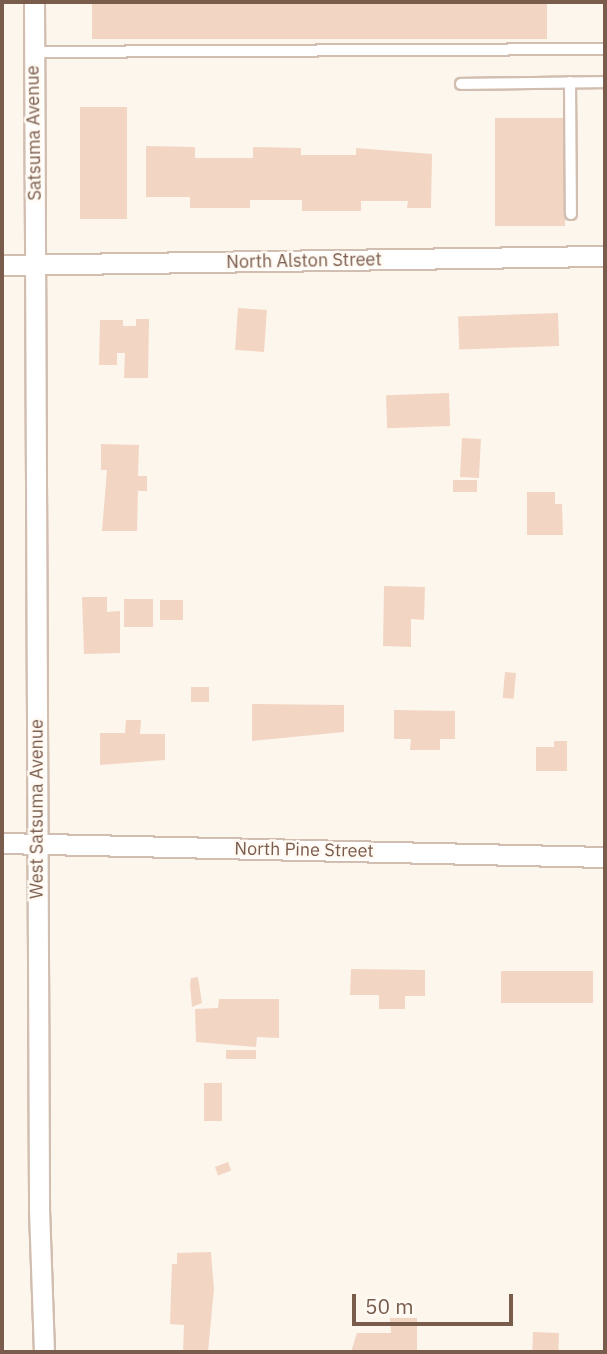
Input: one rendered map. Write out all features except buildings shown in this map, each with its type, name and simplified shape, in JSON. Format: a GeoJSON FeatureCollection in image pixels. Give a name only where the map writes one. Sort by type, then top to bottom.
{"type":"FeatureCollection","features":[{"type":"Feature","properties":{"kind":"street","name":"Satsuma Avenue"},"geometry":{"type":"LineString","coordinates":[[34,2],[32,52],[37,265]]}},
{"type":"Feature","properties":{"kind":"street","name":"North Alston Street"},"geometry":{"type":"LineString","coordinates":[[2,265],[605,256]]}},
{"type":"Feature","properties":{"kind":"street","name":"West Satsuma Avenue"},"geometry":{"type":"LineString","coordinates":[[37,265],[36,844],[44,1352]]}},
{"type":"Feature","properties":{"kind":"street","name":"North Pine Street"},"geometry":{"type":"LineString","coordinates":[[2,843],[605,857]]}},
{"type":"Feature","properties":{"kind":"lane"},"geometry":{"type":"LineString","coordinates":[[32,52],[605,48]]}},
{"type":"Feature","properties":{"kind":"lane"},"geometry":{"type":"LineString","coordinates":[[570,82],[571,214]]}},
{"type":"Feature","properties":{"kind":"lane"},"geometry":{"type":"LineString","coordinates":[[461,85],[605,82]]}}]}
